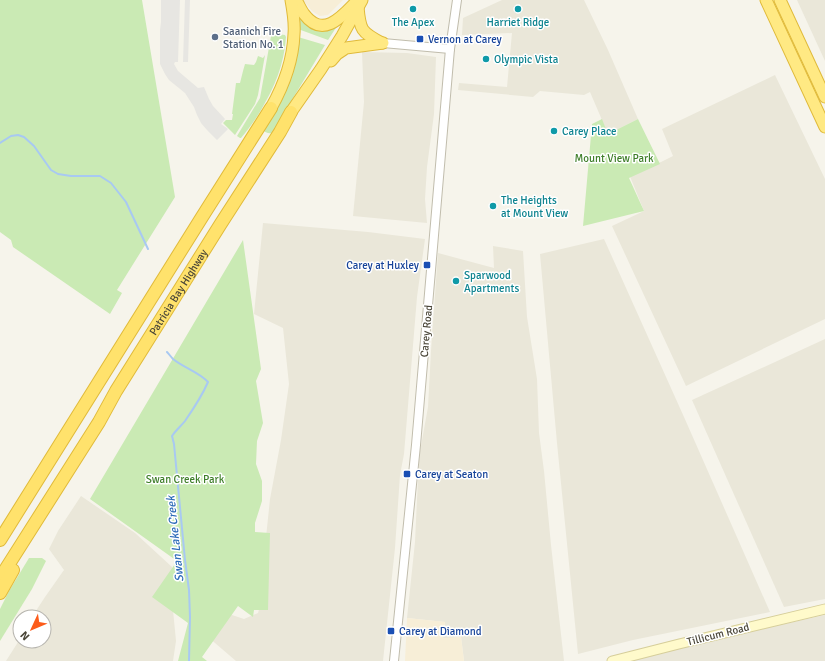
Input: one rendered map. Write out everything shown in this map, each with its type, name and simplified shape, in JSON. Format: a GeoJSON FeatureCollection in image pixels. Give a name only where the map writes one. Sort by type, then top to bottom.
{"type":"FeatureCollection","features":[{"type":"Feature","properties":{"kind":"highway","name":"Patricia Bay Highway"},"geometry":{"type":"LineString","coordinates":[[0,540],[186,241],[271,108],[282,88],[291,59],[294,33],[291,0]]}},
{"type":"Feature","properties":{"kind":"highway"},"geometry":{"type":"LineString","coordinates":[[296,0],[307,18],[312,23],[320,26],[330,25],[359,2]]}},
{"type":"Feature","properties":{"kind":"highway"},"geometry":{"type":"LineString","coordinates":[[766,0],[825,127]]}},
{"type":"Feature","properties":{"kind":"highway"},"geometry":{"type":"LineString","coordinates":[[780,0],[825,97]]}},
{"type":"Feature","properties":{"kind":"highway","name":"Patricia Bay Highway"},"geometry":{"type":"LineString","coordinates":[[0,578],[99,422],[116,391],[280,132],[291,112],[342,36],[359,2]]}},
{"type":"Feature","properties":{"kind":"highway"},"geometry":{"type":"LineString","coordinates":[[359,2],[360,24],[363,30],[369,37],[383,43]]}},
{"type":"Feature","properties":{"kind":"highway"},"geometry":{"type":"LineString","coordinates":[[291,112],[337,54],[346,48],[383,43]]}},
{"type":"Feature","properties":{"kind":"highway"},"geometry":{"type":"LineString","coordinates":[[0,593],[40,523],[75,469],[99,422]]}},
{"type":"Feature","properties":{"kind":"highway"},"geometry":{"type":"LineString","coordinates":[[0,529],[24,492],[41,473]]}},
{"type":"Feature","properties":{"kind":"main road","name":"Tillicum Road"},"geometry":{"type":"LineString","coordinates":[[612,661],[825,609]]}},
{"type":"Feature","properties":{"kind":"street","name":"Carey Road"},"geometry":{"type":"LineString","coordinates":[[394,661],[416,445],[450,49],[457,0]]}},
{"type":"Feature","properties":{"kind":"street"},"geometry":{"type":"LineString","coordinates":[[383,43],[450,49]]}},
{"type":"Feature","properties":{"kind":"shaded area"},"geometry":{"type":"Polygon","coordinates":[[[161,0],[180,0],[178,62],[175,62],[174,64],[178,71],[198,88],[204,87],[213,106],[225,119],[221,124],[228,129],[217,140],[201,123],[194,107],[185,93],[169,80],[160,64],[161,0]]]}},
{"type":"Feature","properties":{"kind":"shaded area"},"geometry":{"type":"Polygon","coordinates":[[[185,0],[190,0],[188,62],[183,62],[185,0]]]}},
{"type":"Feature","properties":{"kind":"shaded area"},"geometry":{"type":"Polygon","coordinates":[[[303,0],[343,0],[328,15],[320,16],[312,11],[303,0]]]}},
{"type":"Feature","properties":{"kind":"shaded area"},"geometry":{"type":"Polygon","coordinates":[[[502,0],[584,0],[638,119],[608,134],[590,92],[584,95],[540,91],[533,97],[458,90],[459,83],[507,87],[512,33],[462,35],[463,18],[502,0]]]}},
{"type":"Feature","properties":{"kind":"shaded area"},"geometry":{"type":"Polygon","coordinates":[[[797,0],[825,0],[825,61],[797,0]]]}},
{"type":"Feature","properties":{"kind":"shaded area"},"geometry":{"type":"Polygon","coordinates":[[[362,52],[407,53],[436,57],[434,114],[427,167],[425,199],[427,223],[353,216],[364,102],[362,52]]]}},
{"type":"Feature","properties":{"kind":"shaded area"},"geometry":{"type":"Polygon","coordinates":[[[775,75],[825,179],[825,319],[686,386],[612,226],[644,211],[629,174],[673,156],[662,129],[775,75]]]}},
{"type":"Feature","properties":{"kind":"shaded area"},"geometry":{"type":"Polygon","coordinates":[[[263,223],[368,232],[425,239],[417,297],[404,454],[400,475],[395,548],[383,661],[236,661],[208,637],[229,614],[244,619],[258,613],[266,584],[265,547],[270,499],[281,440],[289,384],[283,328],[254,314],[263,223]]]}},
{"type":"Feature","properties":{"kind":"shaded area"},"geometry":{"type":"Polygon","coordinates":[[[604,239],[770,612],[633,640],[578,654],[540,254],[604,239]]]}},
{"type":"Feature","properties":{"kind":"shaded area"},"geometry":{"type":"Polygon","coordinates":[[[493,246],[523,251],[527,317],[537,379],[539,433],[564,661],[464,661],[461,637],[443,639],[445,622],[407,618],[415,542],[419,457],[428,407],[438,253],[494,268],[493,246]]]}},
{"type":"Feature","properties":{"kind":"shaded area"},"geometry":{"type":"Polygon","coordinates":[[[825,339],[825,599],[784,607],[692,400],[825,339]]]}},
{"type":"Feature","properties":{"kind":"shaded area"},"geometry":{"type":"Polygon","coordinates":[[[81,496],[135,533],[172,567],[173,610],[176,641],[173,661],[6,661],[14,649],[52,649],[52,609],[37,609],[64,570],[49,549],[58,531],[81,496]]]}},
{"type":"Feature","properties":{"kind":"shaded area"},"geometry":{"type":"Polygon","coordinates":[[[825,615],[825,661],[612,661],[703,642],[825,615]]]}},
{"type":"Feature","properties":{"kind":"shaded area"},"geometry":{"type":"Polygon","coordinates":[[[407,618],[445,622],[443,638],[461,637],[464,661],[405,661],[407,618]]]}},
{"type":"Feature","properties":{"kind":"green space"},"geometry":{"type":"Polygon","coordinates":[[[0,0],[142,0],[175,197],[117,290],[122,293],[110,314],[13,247],[11,240],[0,232],[0,0]]]}},
{"type":"Feature","properties":{"kind":"green space"},"geometry":{"type":"Polygon","coordinates":[[[297,9],[306,22],[341,20],[328,40],[298,29],[297,9]]]}},
{"type":"Feature","properties":{"kind":"green space"},"geometry":{"type":"Polygon","coordinates":[[[277,34],[285,35],[286,37],[278,75],[261,110],[240,138],[237,136],[260,98],[271,36],[277,34]]]}},
{"type":"Feature","properties":{"kind":"green space"},"geometry":{"type":"Polygon","coordinates":[[[298,37],[325,45],[272,133],[268,133],[263,130],[298,37]]]}},
{"type":"Feature","properties":{"kind":"green space"},"geometry":{"type":"Polygon","coordinates":[[[265,55],[255,104],[235,135],[223,123],[226,120],[232,120],[236,83],[240,83],[245,64],[254,65],[258,56],[263,58],[265,55]]]}},
{"type":"Feature","properties":{"kind":"green space","name":"Mount View Park"},"geometry":{"type":"Polygon","coordinates":[[[602,119],[608,134],[638,119],[660,164],[629,178],[644,211],[583,226],[592,124],[602,119]]]}},
{"type":"Feature","properties":{"kind":"green space","name":"Swan Creek Park"},"geometry":{"type":"Polygon","coordinates":[[[243,240],[261,369],[256,381],[263,423],[257,441],[256,464],[262,481],[262,501],[255,523],[255,532],[270,533],[268,610],[254,610],[253,617],[238,606],[202,657],[207,661],[178,661],[188,623],[152,597],[177,561],[90,499],[243,240]]]}},
{"type":"Feature","properties":{"kind":"green space"},"geometry":{"type":"Polygon","coordinates":[[[29,558],[42,558],[46,561],[20,609],[12,609],[12,622],[0,641],[0,609],[29,558]]]}},
{"type":"Feature","properties":{"kind":"waterway","name":"Swan Lake Creek"},"geometry":{"type":"LineString","coordinates":[[0,143],[11,136],[18,135],[24,137],[34,146],[51,170],[58,174],[71,176],[100,176],[111,183],[126,202],[148,249]]}},
{"type":"Feature","properties":{"kind":"waterway","name":"Swan Lake Creek"},"geometry":{"type":"LineString","coordinates":[[167,352],[177,362],[200,375],[208,382],[192,411],[172,436],[189,590],[189,661]]}},
{"type":"Feature","properties":{"kind":"place","name":"The Apex"},"geometry":{"type":"Point","coordinates":[413,9]}},
{"type":"Feature","properties":{"kind":"place","name":"Harriet Ridge"},"geometry":{"type":"Point","coordinates":[518,9]}},
{"type":"Feature","properties":{"kind":"place","name":"Saanich Fire Station No. 1"},"geometry":{"type":"Point","coordinates":[215,37]}},
{"type":"Feature","properties":{"kind":"place","name":"Vernon at Carey"},"geometry":{"type":"Point","coordinates":[420,39]}},
{"type":"Feature","properties":{"kind":"place","name":"Olympic Vista"},"geometry":{"type":"Point","coordinates":[486,59]}},
{"type":"Feature","properties":{"kind":"place","name":"Carey Place"},"geometry":{"type":"Point","coordinates":[554,131]}},
{"type":"Feature","properties":{"kind":"place","name":"The Heights at Mount View"},"geometry":{"type":"Point","coordinates":[493,206]}},
{"type":"Feature","properties":{"kind":"place","name":"Carey at Huxley"},"geometry":{"type":"Point","coordinates":[427,265]}},
{"type":"Feature","properties":{"kind":"place","name":"Sparwood Apartments"},"geometry":{"type":"Point","coordinates":[456,281]}},
{"type":"Feature","properties":{"kind":"place","name":"Carey at Seaton"},"geometry":{"type":"Point","coordinates":[407,474]}},
{"type":"Feature","properties":{"kind":"place","name":"Carey at Diamond"},"geometry":{"type":"Point","coordinates":[391,631]}}]}
